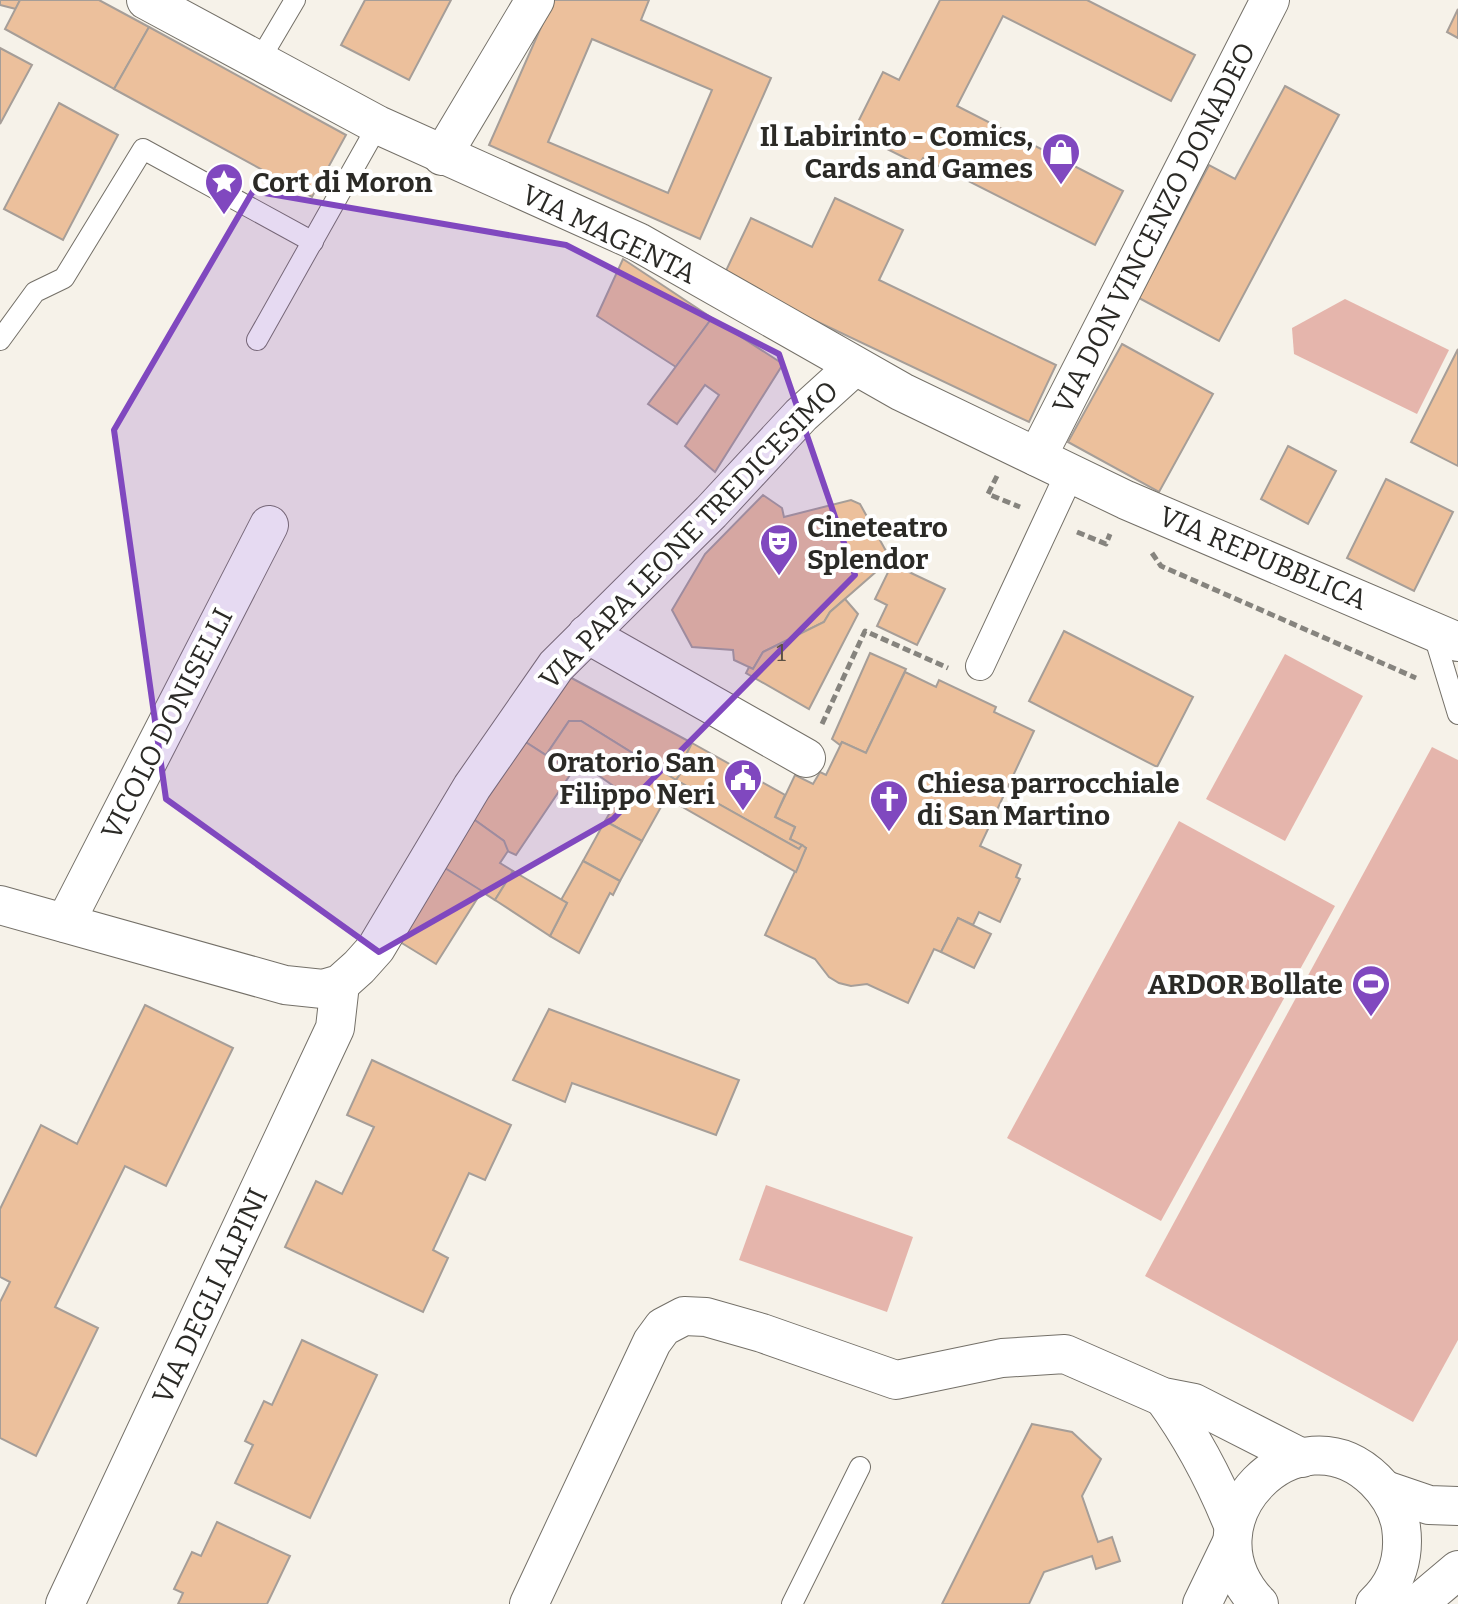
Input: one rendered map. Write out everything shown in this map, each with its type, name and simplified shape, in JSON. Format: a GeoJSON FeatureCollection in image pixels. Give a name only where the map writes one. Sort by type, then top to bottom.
{"type":"FeatureCollection","features":[{"type":"Feature","properties":{"kind":"street","name":"VIA MAGENTA"},"geometry":{"type":"LineString","coordinates":[[146,0],[378,125],[638,242],[855,366],[1054,465]]}},
{"type":"Feature","properties":{"kind":"street"},"geometry":{"type":"LineString","coordinates":[[442,156],[535,0]]}},
{"type":"Feature","properties":{"kind":"street","name":"VIA DON VINCENZO DONADEO"},"geometry":{"type":"LineString","coordinates":[[1054,465],[1270,0]]}},
{"type":"Feature","properties":{"kind":"street","name":"VIA PAPA LEONE TREDICESIMO"},"geometry":{"type":"LineString","coordinates":[[340,984],[376,948],[480,775],[543,683],[587,634],[711,512],[793,423],[855,366]]}},
{"type":"Feature","properties":{"kind":"street"},"geometry":{"type":"LineString","coordinates":[[980,666],[1054,465]]}},
{"type":"Feature","properties":{"kind":"street","name":"VIA REPUBBLICA"},"geometry":{"type":"LineString","coordinates":[[1054,465],[1126,500],[1446,637]]}},
{"type":"Feature","properties":{"kind":"street","name":"VICOLO DONISELLI"},"geometry":{"type":"LineString","coordinates":[[65,923],[269,525]]}},
{"type":"Feature","properties":{"kind":"street"},"geometry":{"type":"LineString","coordinates":[[587,634],[806,758]]}},
{"type":"Feature","properties":{"kind":"street"},"geometry":{"type":"LineString","coordinates":[[0,905],[285,985],[323,989],[340,984]]}},
{"type":"Feature","properties":{"kind":"street","name":"VIA DEGLI ALPINI"},"geometry":{"type":"LineString","coordinates":[[65,1604],[335,1028],[340,984]]}},
{"type":"Feature","properties":{"kind":"street"},"geometry":{"type":"LineString","coordinates":[[529,1604],[652,1342],[663,1327],[684,1316],[706,1317],[762,1333],[896,1380],[1002,1358],[1065,1354],[1163,1397],[1194,1403],[1302,1458]]}},
{"type":"Feature","properties":{"kind":"street"},"geometry":{"type":"LineString","coordinates":[[1163,1397],[1206,1463],[1232,1535],[1236,1569],[1247,1592],[1259,1604]]}},
{"type":"Feature","properties":{"kind":"street"},"geometry":{"type":"LineString","coordinates":[[1202,1604],[1232,1535],[1242,1501],[1257,1481],[1277,1466],[1302,1458],[1325,1457],[1348,1462],[1369,1473],[1385,1490],[1399,1515],[1403,1543],[1399,1570],[1385,1595],[1375,1604]]}},
{"type":"Feature","properties":{"kind":"street"},"geometry":{"type":"LineString","coordinates":[[1385,1490],[1429,1505],[1458,1506]]}},
{"type":"Feature","properties":{"kind":"street"},"geometry":{"type":"LineString","coordinates":[[1413,1604],[1420,1602],[1458,1570]]}},
{"type":"Feature","properties":{"kind":"lane"},"geometry":{"type":"LineString","coordinates":[[259,61],[295,0]]}},
{"type":"Feature","properties":{"kind":"lane"},"geometry":{"type":"LineString","coordinates":[[257,340],[378,125]]}},
{"type":"Feature","properties":{"kind":"lane"},"geometry":{"type":"LineString","coordinates":[[0,340],[35,292],[64,278],[143,149],[313,242]]}},
{"type":"Feature","properties":{"kind":"lane"},"geometry":{"type":"LineString","coordinates":[[1446,637],[1451,692],[1458,714]]}},
{"type":"Feature","properties":{"kind":"lane"},"geometry":{"type":"LineString","coordinates":[[792,1604],[860,1467]]}},
{"type":"Feature","properties":{"kind":"path"},"geometry":{"type":"LineString","coordinates":[[1161,566],[1451,692]]}},
{"type":"Feature","properties":{"kind":"path"},"geometry":{"type":"LineString","coordinates":[[806,758],[865,631],[974,680],[980,666]]}},
{"type":"Feature","properties":{"kind":"highlighted area"},"geometry":{"type":"Polygon","coordinates":[[[253,191],[566,245],[779,354],[855,575],[613,819],[379,952],[166,799],[114,430],[253,191]]]}},
{"type":"Feature","properties":{"kind":"shaded area"},"geometry":{"type":"Polygon","coordinates":[[[1345,299],[1449,350],[1417,414],[1294,354],[1292,328],[1345,299]]]}},
{"type":"Feature","properties":{"kind":"shaded area"},"geometry":{"type":"Polygon","coordinates":[[[1285,654],[1363,696],[1285,841],[1206,799],[1285,654]]]}},
{"type":"Feature","properties":{"kind":"shaded area","name":"ARDOR Bollate"},"geometry":{"type":"Polygon","coordinates":[[[1432,747],[1458,760],[1458,1340],[1413,1422],[1145,1276],[1432,747]]]}},
{"type":"Feature","properties":{"kind":"shaded area","name":"ARDOR Bollate"},"geometry":{"type":"Polygon","coordinates":[[[1179,821],[1335,906],[1161,1221],[1007,1138],[1179,821]]]}},
{"type":"Feature","properties":{"kind":"shaded area"},"geometry":{"type":"Polygon","coordinates":[[[766,1185],[913,1237],[887,1312],[739,1260],[766,1185]]]}},
{"type":"Feature","properties":{"kind":"building"},"geometry":{"type":"Polygon","coordinates":[[[0,0],[20,0],[16,9],[0,5],[0,0]]]}},
{"type":"Feature","properties":{"kind":"building"},"geometry":{"type":"Polygon","coordinates":[[[20,0],[99,0],[149,27],[114,89],[5,29],[20,0]]]}},
{"type":"Feature","properties":{"kind":"building"},"geometry":{"type":"Polygon","coordinates":[[[365,0],[451,0],[409,80],[341,45],[365,0]]]}},
{"type":"Feature","properties":{"kind":"building"},"geometry":{"type":"Polygon","coordinates":[[[553,0],[649,0],[641,20],[771,78],[700,239],[489,145],[553,0]],[[592,39],[548,142],[668,193],[712,90],[592,39]]]}},
{"type":"Feature","properties":{"kind":"building"},"geometry":{"type":"Polygon","coordinates":[[[940,0],[1087,0],[1195,55],[1171,101],[1003,16],[957,106],[1123,191],[1095,245],[923,158],[919,165],[853,132],[883,72],[899,80],[940,0]]]}},
{"type":"Feature","properties":{"kind":"building"},"geometry":{"type":"Polygon","coordinates":[[[1458,9],[1458,38],[1447,32],[1458,9]]]}},
{"type":"Feature","properties":{"kind":"building"},"geometry":{"type":"Polygon","coordinates":[[[149,27],[346,135],[312,197],[114,89],[149,27]]]}},
{"type":"Feature","properties":{"kind":"building"},"geometry":{"type":"Polygon","coordinates":[[[0,48],[32,65],[0,124],[0,48]]]}},
{"type":"Feature","properties":{"kind":"building"},"geometry":{"type":"Polygon","coordinates":[[[1285,86],[1339,115],[1219,341],[1139,298],[1209,165],[1235,179],[1285,86]]]}},
{"type":"Feature","properties":{"kind":"building"},"geometry":{"type":"Polygon","coordinates":[[[59,103],[118,135],[63,240],[4,209],[59,103]]]}},
{"type":"Feature","properties":{"kind":"building"},"geometry":{"type":"Polygon","coordinates":[[[835,198],[903,230],[879,280],[1056,365],[1029,422],[723,277],[751,218],[812,247],[835,198]]]}},
{"type":"Feature","properties":{"kind":"building"},"geometry":{"type":"Polygon","coordinates":[[[623,259],[712,318],[676,367],[597,316],[623,259]]]}},
{"type":"Feature","properties":{"kind":"building"},"geometry":{"type":"Polygon","coordinates":[[[712,318],[783,364],[715,472],[685,446],[719,395],[705,385],[677,424],[648,404],[712,318]]]}},
{"type":"Feature","properties":{"kind":"building"},"geometry":{"type":"Polygon","coordinates":[[[1122,344],[1213,394],[1159,492],[1068,442],[1122,344]]]}},
{"type":"Feature","properties":{"kind":"building"},"geometry":{"type":"Polygon","coordinates":[[[1458,349],[1458,466],[1411,442],[1458,349]]]}},
{"type":"Feature","properties":{"kind":"building"},"geometry":{"type":"Polygon","coordinates":[[[1288,446],[1336,471],[1308,524],[1261,499],[1288,446]]]}},
{"type":"Feature","properties":{"kind":"building"},"geometry":{"type":"Polygon","coordinates":[[[1386,479],[1453,512],[1414,591],[1347,558],[1386,479]]]}},
{"type":"Feature","properties":{"kind":"building"},"geometry":{"type":"Polygon","coordinates":[[[763,495],[782,508],[784,517],[851,500],[860,504],[886,551],[886,563],[830,612],[824,622],[763,652],[753,669],[734,660],[733,650],[692,647],[672,610],[705,554],[763,495]]]}},
{"type":"Feature","properties":{"kind":"building"},"geometry":{"type":"Polygon","coordinates":[[[892,564],[945,589],[917,645],[877,626],[887,605],[875,599],[892,564]]]}},
{"type":"Feature","properties":{"kind":"building"},"geometry":{"type":"Polygon","coordinates":[[[845,599],[858,614],[809,709],[746,673],[749,667],[753,669],[763,652],[824,622],[845,599]]]}},
{"type":"Feature","properties":{"kind":"building"},"geometry":{"type":"Polygon","coordinates":[[[1064,631],[1193,697],[1157,767],[1029,701],[1064,631]]]}},
{"type":"Feature","properties":{"kind":"building"},"geometry":{"type":"Polygon","coordinates":[[[870,653],[906,669],[866,753],[842,742],[840,745],[832,739],[870,653]]]}},
{"type":"Feature","properties":{"kind":"building","name":"Chiesa parrocchiale di San Martino"},"geometry":{"type":"Polygon","coordinates":[[[905,672],[936,687],[939,680],[996,707],[994,712],[1034,731],[980,846],[1021,865],[1016,877],[1020,879],[1000,922],[979,912],[973,925],[958,918],[941,952],[934,949],[908,1003],[867,984],[851,986],[839,983],[829,977],[815,959],[765,935],[806,848],[790,839],[795,827],[775,817],[795,775],[813,784],[820,772],[826,775],[842,742],[866,753],[905,672]]]}},
{"type":"Feature","properties":{"kind":"building"},"geometry":{"type":"Polygon","coordinates":[[[566,675],[692,743],[676,780],[581,721],[569,721],[546,755],[524,741],[566,675]]]}},
{"type":"Feature","properties":{"kind":"building"},"geometry":{"type":"Polygon","coordinates":[[[569,721],[581,721],[676,780],[642,841],[605,821],[622,792],[578,761],[572,772],[546,755],[569,721]]]}},
{"type":"Feature","properties":{"kind":"building"},"geometry":{"type":"Polygon","coordinates":[[[524,741],[572,772],[516,855],[505,850],[504,841],[472,818],[524,741]]]}},
{"type":"Feature","properties":{"kind":"building"},"geometry":{"type":"Polygon","coordinates":[[[692,743],[785,795],[775,817],[795,827],[790,839],[802,845],[799,849],[676,780],[692,743]]]}},
{"type":"Feature","properties":{"kind":"building"},"geometry":{"type":"Polygon","coordinates":[[[676,780],[799,849],[802,845],[806,848],[796,872],[667,798],[676,780]]]}},
{"type":"Feature","properties":{"kind":"building"},"geometry":{"type":"Polygon","coordinates":[[[472,818],[504,841],[508,851],[500,863],[513,871],[495,900],[440,865],[472,818]]]}},
{"type":"Feature","properties":{"kind":"building"},"geometry":{"type":"Polygon","coordinates":[[[605,821],[642,841],[620,881],[583,861],[605,821]]]}},
{"type":"Feature","properties":{"kind":"building"},"geometry":{"type":"Polygon","coordinates":[[[583,861],[620,881],[613,895],[610,893],[579,953],[550,936],[567,903],[561,900],[583,861]]]}},
{"type":"Feature","properties":{"kind":"building"},"geometry":{"type":"Polygon","coordinates":[[[440,865],[482,891],[436,964],[392,937],[440,865]]]}},
{"type":"Feature","properties":{"kind":"building"},"geometry":{"type":"Polygon","coordinates":[[[513,871],[567,903],[550,936],[495,900],[513,871]]]}},
{"type":"Feature","properties":{"kind":"building"},"geometry":{"type":"Polygon","coordinates":[[[958,918],[991,934],[974,968],[941,952],[958,918]]]}},
{"type":"Feature","properties":{"kind":"building"},"geometry":{"type":"Polygon","coordinates":[[[145,1005],[233,1048],[166,1186],[125,1166],[55,1307],[98,1328],[36,1456],[0,1438],[0,1302],[10,1282],[0,1277],[0,1209],[41,1125],[77,1144],[145,1005]]]}},
{"type":"Feature","properties":{"kind":"building"},"geometry":{"type":"Polygon","coordinates":[[[549,1009],[739,1080],[716,1135],[572,1083],[565,1102],[513,1080],[549,1009]]]}},
{"type":"Feature","properties":{"kind":"building"},"geometry":{"type":"Polygon","coordinates":[[[372,1060],[511,1125],[485,1180],[469,1173],[433,1250],[448,1258],[423,1312],[285,1247],[316,1181],[342,1194],[374,1127],[347,1115],[372,1060]]]}},
{"type":"Feature","properties":{"kind":"building"},"geometry":{"type":"Polygon","coordinates":[[[302,1340],[377,1375],[310,1518],[235,1483],[253,1445],[245,1441],[264,1401],[272,1405],[302,1340]]]}},
{"type":"Feature","properties":{"kind":"building"},"geometry":{"type":"Polygon","coordinates":[[[1032,1424],[1072,1432],[1101,1459],[1082,1496],[1098,1542],[1112,1537],[1120,1561],[1096,1569],[1092,1556],[1044,1572],[1029,1604],[942,1604],[1032,1424]]]}},
{"type":"Feature","properties":{"kind":"building"},"geometry":{"type":"Polygon","coordinates":[[[217,1522],[290,1556],[267,1604],[178,1604],[183,1593],[174,1589],[192,1552],[201,1556],[217,1522]]]}},
{"type":"Feature","properties":{"kind":"place","name":"Il Labirinto - Comics, Cards and Games"},"geometry":{"type":"Point","coordinates":[1061,186]}},
{"type":"Feature","properties":{"kind":"place","name":"Cort di Moron"},"geometry":{"type":"Point","coordinates":[224,216]}},
{"type":"Feature","properties":{"kind":"place","name":"Cineteatro Splendor"},"geometry":{"type":"Point","coordinates":[779,577]}},
{"type":"Feature","properties":{"kind":"place","name":"Oratorio San Filippo Neri"},"geometry":{"type":"Point","coordinates":[743,812]}},
{"type":"Feature","properties":{"kind":"place","name":"Chiesa parrocchiale di San Martino"},"geometry":{"type":"Point","coordinates":[889,833]}},
{"type":"Feature","properties":{"kind":"place","name":"ARDOR Bollate"},"geometry":{"type":"Point","coordinates":[1371,1018]}}]}
